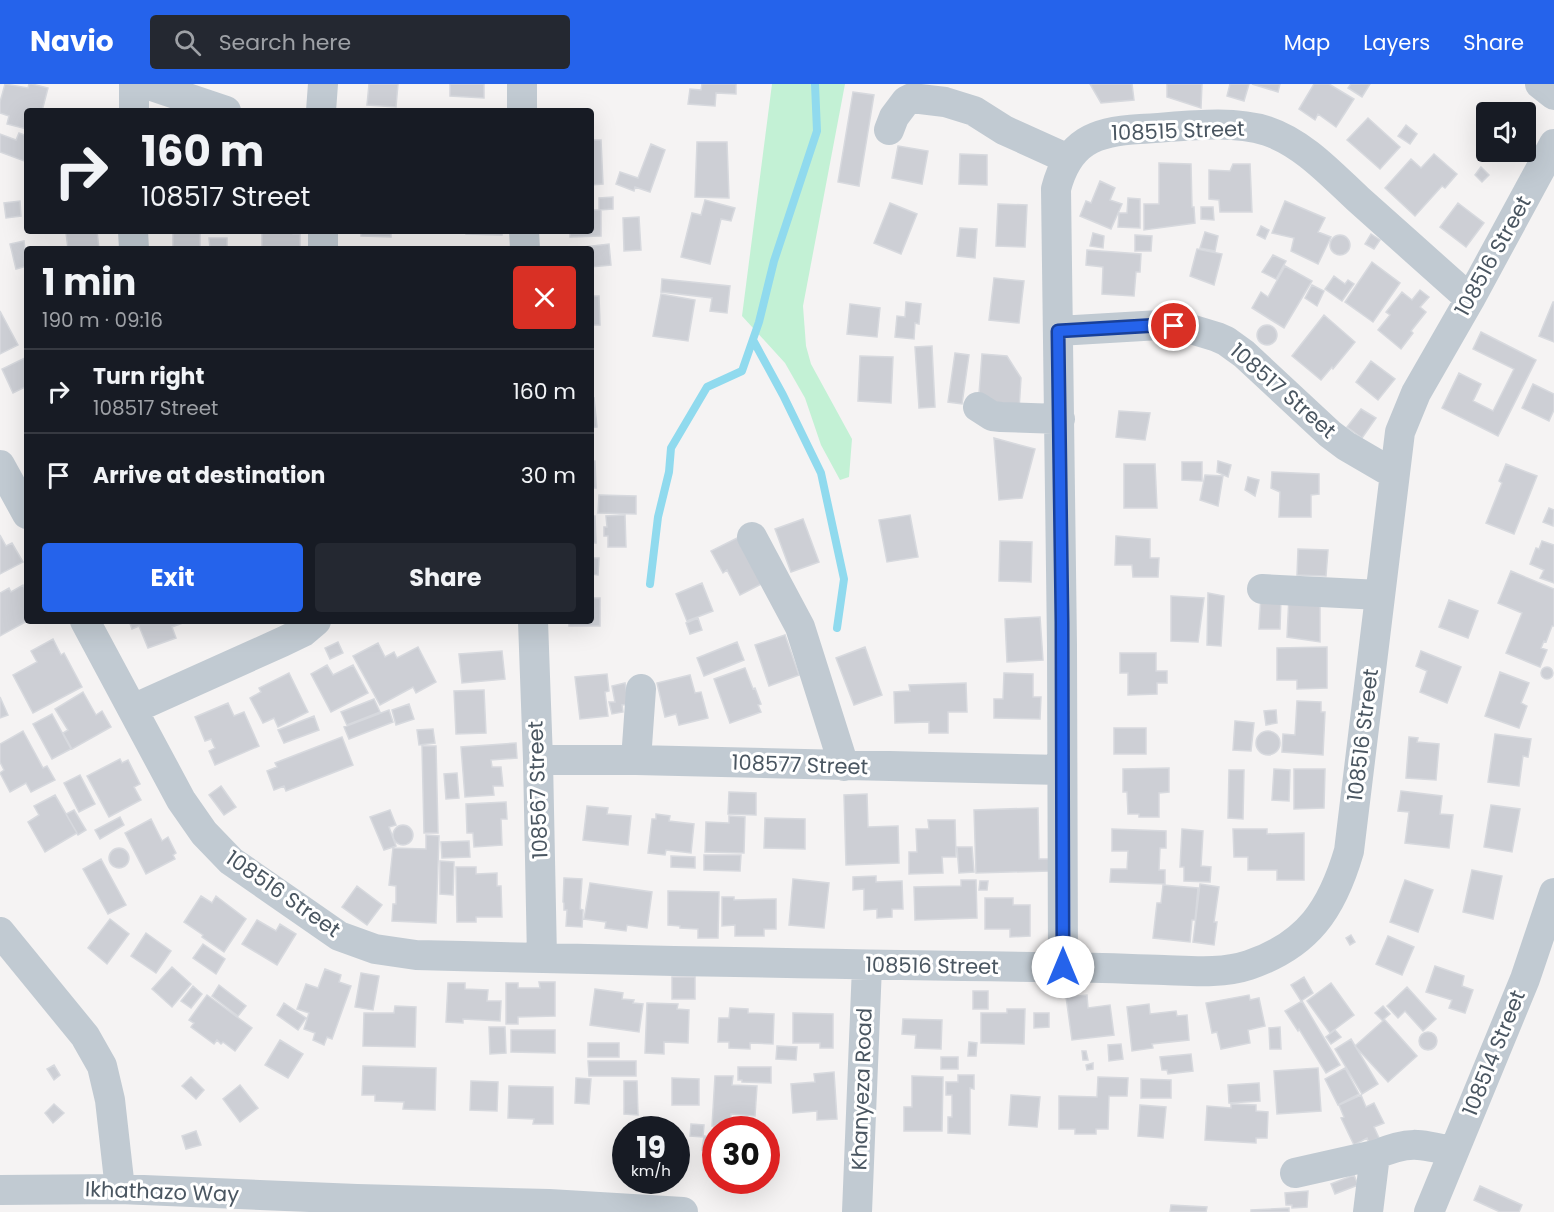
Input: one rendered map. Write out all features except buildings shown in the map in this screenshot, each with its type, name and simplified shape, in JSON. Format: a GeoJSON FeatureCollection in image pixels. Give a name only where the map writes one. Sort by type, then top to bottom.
{"type":"FeatureCollection","features":[{"type":"Feature","properties":{"kind":"street"},"geometry":{"type":"LineString","coordinates":[[134,84],[134,108]]}},
{"type":"Feature","properties":{"kind":"street"},"geometry":{"type":"LineString","coordinates":[[146,84],[217,108]]}},
{"type":"Feature","properties":{"kind":"street"},"geometry":{"type":"LineString","coordinates":[[321,108],[323,84]]}},
{"type":"Feature","properties":{"kind":"street"},"geometry":{"type":"LineString","coordinates":[[522,84],[522,108]]}},
{"type":"Feature","properties":{"kind":"street"},"geometry":{"type":"LineString","coordinates":[[1540,84],[1554,95]]}},
{"type":"Feature","properties":{"kind":"street"},"geometry":{"type":"LineString","coordinates":[[889,130],[894,117],[906,101],[912,98],[945,102],[974,111],[1004,130],[1068,159]]}},
{"type":"Feature","properties":{"kind":"street","name":"108515 Street"},"geometry":{"type":"LineString","coordinates":[[1063,967],[1060,418],[1056,189],[1061,170],[1068,159],[1091,138],[1104,132],[1238,125],[1269,132],[1302,149],[1470,299]]}},
{"type":"Feature","properties":{"kind":"street","name":"108516 Street"},"geometry":{"type":"LineString","coordinates":[[87,624],[181,800],[204,833],[231,861],[339,936],[375,949],[416,956],[867,966],[1063,967],[1213,971],[1246,966],[1293,944],[1322,914],[1339,883],[1349,851],[1400,432],[1416,393],[1554,144]]}},
{"type":"Feature","properties":{"kind":"street","name":"108517 Street"},"geometry":{"type":"LineString","coordinates":[[1058,331],[1160,325],[1184,327],[1226,341],[1244,354],[1330,434],[1394,474]]}},
{"type":"Feature","properties":{"kind":"street"},"geometry":{"type":"LineString","coordinates":[[978,407],[992,416],[1060,418]]}},
{"type":"Feature","properties":{"kind":"street"},"geometry":{"type":"LineString","coordinates":[[0,465],[24,509]]}},
{"type":"Feature","properties":{"kind":"street"},"geometry":{"type":"LineString","coordinates":[[752,537],[800,627],[844,766]]}},
{"type":"Feature","properties":{"kind":"street"},"geometry":{"type":"LineString","coordinates":[[1262,590],[1380,595]]}},
{"type":"Feature","properties":{"kind":"street"},"geometry":{"type":"LineString","coordinates":[[133,709],[282,642],[303,632],[312,624]]}},
{"type":"Feature","properties":{"kind":"street","name":"108567 Street"},"geometry":{"type":"LineString","coordinates":[[533,624],[542,958]]}},
{"type":"Feature","properties":{"kind":"street"},"geometry":{"type":"LineString","coordinates":[[636,760],[641,689]]}},
{"type":"Feature","properties":{"kind":"street","name":"108577 Street"},"geometry":{"type":"LineString","coordinates":[[538,760],[636,760],[1062,770]]}},
{"type":"Feature","properties":{"kind":"street","name":"108514 Street"},"geometry":{"type":"LineString","coordinates":[[1429,1212],[1525,979],[1554,893]]}},
{"type":"Feature","properties":{"kind":"street"},"geometry":{"type":"LineString","coordinates":[[0,932],[85,1036],[102,1066],[110,1100],[120,1189]]}},
{"type":"Feature","properties":{"kind":"street","name":"Khanyeza Road"},"geometry":{"type":"LineString","coordinates":[[857,1212],[867,966]]}},
{"type":"Feature","properties":{"kind":"street"},"geometry":{"type":"LineString","coordinates":[[1295,1173],[1413,1144],[1453,1152]]}},
{"type":"Feature","properties":{"kind":"street"},"geometry":{"type":"LineString","coordinates":[[1368,1212],[1375,1155]]}},
{"type":"Feature","properties":{"kind":"street","name":"Ikhathazo Way"},"geometry":{"type":"LineString","coordinates":[[0,1190],[120,1189],[357,1206],[683,1212]]}},
{"type":"Feature","properties":{"kind":"green space"},"geometry":{"type":"Polygon","coordinates":[[[772,84],[845,84],[803,306],[806,346],[811,364],[852,439],[849,477],[840,480],[821,445],[805,398],[785,363],[742,316],[772,84]]]}},
{"type":"Feature","properties":{"kind":"waterway"},"geometry":{"type":"LineString","coordinates":[[650,584],[658,517],[669,472],[671,448],[707,387],[742,371],[759,322],[774,261],[817,131],[815,84]]}},
{"type":"Feature","properties":{"kind":"waterway"},"geometry":{"type":"LineString","coordinates":[[753,340],[821,473],[844,579],[837,628]]}},
{"type":"Feature","properties":{"kind":"route"},"geometry":{"type":"LineString","coordinates":[[1063,967],[1058,331],[1174,326]]}}]}
